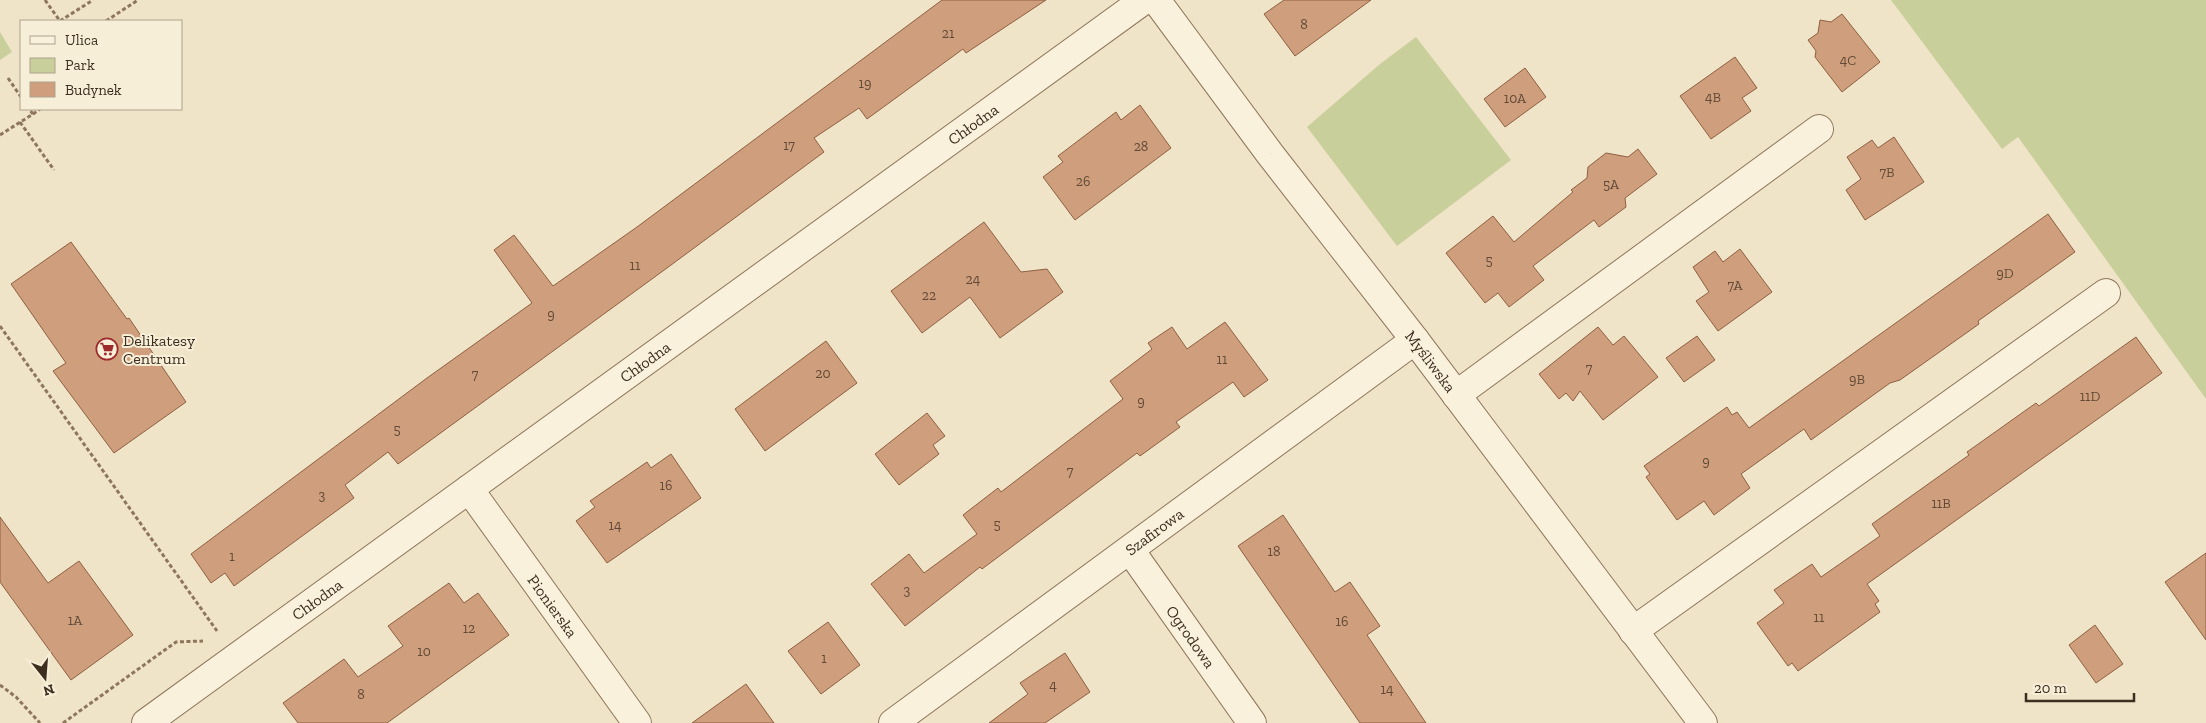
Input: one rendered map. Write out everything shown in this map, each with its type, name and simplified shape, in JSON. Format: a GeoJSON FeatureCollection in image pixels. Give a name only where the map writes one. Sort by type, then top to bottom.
{"type":"FeatureCollection","features":[{"type":"Feature","properties":{"kind":"street","name":"Chłodna"},"geometry":{"type":"LineString","coordinates":[[146,723],[229,649],[469,489],[1144,0]]}},
{"type":"Feature","properties":{"kind":"street","name":"Myśliwska"},"geometry":{"type":"LineString","coordinates":[[1156,0],[1270,154],[1415,340],[1703,723]]}},
{"type":"Feature","properties":{"kind":"street"},"geometry":{"type":"LineString","coordinates":[[1456,395],[1819,129]]}},
{"type":"Feature","properties":{"kind":"street"},"geometry":{"type":"LineString","coordinates":[[1633,631],[2106,293]]}},
{"type":"Feature","properties":{"kind":"street","name":"Szafirowa"},"geometry":{"type":"LineString","coordinates":[[893,723],[1415,340]]}},
{"type":"Feature","properties":{"kind":"street","name":"Pionierska"},"geometry":{"type":"LineString","coordinates":[[469,489],[637,723]]}},
{"type":"Feature","properties":{"kind":"street","name":"Ogrodowa"},"geometry":{"type":"LineString","coordinates":[[1130,550],[1252,723]]}},
{"type":"Feature","properties":{"kind":"path"},"geometry":{"type":"LineString","coordinates":[[45,0],[59,20]]}},
{"type":"Feature","properties":{"kind":"path"},"geometry":{"type":"LineString","coordinates":[[62,20],[93,0]]}},
{"type":"Feature","properties":{"kind":"path"},"geometry":{"type":"LineString","coordinates":[[108,20],[138,0]]}},
{"type":"Feature","properties":{"kind":"path"},"geometry":{"type":"LineString","coordinates":[[8,78],[20,96]]}},
{"type":"Feature","properties":{"kind":"path"},"geometry":{"type":"LineString","coordinates":[[30,110],[33,114]]}},
{"type":"Feature","properties":{"kind":"path"},"geometry":{"type":"LineString","coordinates":[[0,135],[39,110]]}},
{"type":"Feature","properties":{"kind":"path"},"geometry":{"type":"LineString","coordinates":[[20,122],[54,170]]}},
{"type":"Feature","properties":{"kind":"path"},"geometry":{"type":"LineString","coordinates":[[0,326],[229,649]]}},
{"type":"Feature","properties":{"kind":"path"},"geometry":{"type":"LineString","coordinates":[[63,723],[176,642],[229,649]]}},
{"type":"Feature","properties":{"kind":"path"},"geometry":{"type":"LineString","coordinates":[[0,685],[16,697],[40,723]]}},
{"type":"Feature","properties":{"kind":"green space"},"geometry":{"type":"Polygon","coordinates":[[[1891,0],[2206,0],[2206,399],[2018,137],[2002,149],[1891,0]]]}},
{"type":"Feature","properties":{"kind":"green space"},"geometry":{"type":"Polygon","coordinates":[[[0,32],[12,52],[0,60],[0,32]]]}},
{"type":"Feature","properties":{"kind":"green space"},"geometry":{"type":"Polygon","coordinates":[[[1416,37],[1511,160],[1397,246],[1307,127],[1380,64],[1416,37]]]}},
{"type":"Feature","properties":{"kind":"building"},"geometry":{"type":"Polygon","coordinates":[[[942,0],[1046,0],[966,53],[963,49],[867,119],[859,108],[814,138],[824,152],[667,268],[398,464],[388,452],[345,485],[354,498],[234,586],[225,573],[211,583],[191,554],[427,378],[532,303],[494,250],[514,235],[553,286],[637,227],[942,0]]]}},
{"type":"Feature","properties":{"kind":"building"},"geometry":{"type":"Polygon","coordinates":[[[1284,0],[1371,0],[1295,56],[1264,14],[1284,0]]]}},
{"type":"Feature","properties":{"kind":"building"},"geometry":{"type":"Polygon","coordinates":[[[1842,14],[1880,62],[1842,92],[1815,57],[1816,51],[1808,40],[1818,33],[1820,20],[1831,22],[1842,14]]]}},
{"type":"Feature","properties":{"kind":"building"},"geometry":{"type":"Polygon","coordinates":[[[1735,57],[1757,88],[1742,98],[1751,111],[1711,139],[1680,96],[1735,57]]]}},
{"type":"Feature","properties":{"kind":"building"},"geometry":{"type":"Polygon","coordinates":[[[1525,68],[1546,97],[1505,127],[1484,99],[1525,68]]]}},
{"type":"Feature","properties":{"kind":"building"},"geometry":{"type":"Polygon","coordinates":[[[1140,105],[1171,148],[1075,220],[1043,177],[1063,162],[1058,156],[1116,112],[1121,120],[1140,105]]]}},
{"type":"Feature","properties":{"kind":"building"},"geometry":{"type":"Polygon","coordinates":[[[1894,137],[1924,182],[1865,220],[1846,190],[1861,179],[1847,157],[1872,140],[1878,148],[1894,137]]]}},
{"type":"Feature","properties":{"kind":"building"},"geometry":{"type":"Polygon","coordinates":[[[1638,149],[1657,174],[1625,198],[1626,207],[1599,227],[1594,220],[1533,266],[1544,280],[1509,307],[1498,293],[1485,303],[1446,253],[1493,216],[1514,242],[1573,192],[1571,190],[1587,178],[1588,167],[1606,153],[1628,157],[1638,149]]]}},
{"type":"Feature","properties":{"kind":"building"},"geometry":{"type":"Polygon","coordinates":[[[2048,214],[2075,252],[1978,321],[1979,324],[1900,380],[1890,383],[1811,440],[1804,429],[1741,474],[1750,488],[1714,515],[1704,501],[1677,520],[1646,477],[1650,474],[1644,466],[1727,407],[1732,415],[1737,412],[1749,428],[2048,214]]]}},
{"type":"Feature","properties":{"kind":"building"},"geometry":{"type":"Polygon","coordinates":[[[984,222],[1021,272],[1047,269],[1063,292],[1000,338],[970,297],[922,333],[891,291],[984,222]]]}},
{"type":"Feature","properties":{"kind":"building"},"geometry":{"type":"Polygon","coordinates":[[[71,242],[127,319],[129,318],[186,402],[114,453],[53,371],[66,363],[11,284],[71,242]]]}},
{"type":"Feature","properties":{"kind":"building"},"geometry":{"type":"Polygon","coordinates":[[[1740,249],[1772,292],[1718,331],[1696,301],[1709,292],[1693,267],[1715,251],[1723,262],[1740,249]]]}},
{"type":"Feature","properties":{"kind":"building"},"geometry":{"type":"Polygon","coordinates":[[[1225,322],[1268,380],[1244,397],[1233,382],[1176,422],[1180,427],[1140,456],[1137,453],[982,569],[980,567],[905,626],[871,584],[909,554],[924,573],[977,534],[963,515],[998,488],[1001,492],[1123,399],[1110,381],[1152,349],[1148,343],[1172,327],[1187,349],[1225,322]]]}},
{"type":"Feature","properties":{"kind":"building"},"geometry":{"type":"Polygon","coordinates":[[[1598,327],[1613,345],[1624,336],[1658,377],[1603,420],[1580,391],[1573,401],[1566,393],[1559,399],[1539,374],[1598,327]]]}},
{"type":"Feature","properties":{"kind":"building"},"geometry":{"type":"Polygon","coordinates":[[[1697,336],[1715,360],[1684,382],[1666,358],[1697,336]]]}},
{"type":"Feature","properties":{"kind":"building"},"geometry":{"type":"Polygon","coordinates":[[[2136,337],[2162,373],[1867,584],[1879,601],[1875,604],[1880,612],[1798,671],[1792,663],[1788,666],[1757,623],[1784,603],[1774,590],[1812,564],[1821,577],[1880,536],[1872,524],[1969,455],[1967,452],[2036,403],[2039,406],[2136,337]]]}},
{"type":"Feature","properties":{"kind":"building"},"geometry":{"type":"Polygon","coordinates":[[[826,341],[857,383],[765,451],[735,409],[826,341]]]}},
{"type":"Feature","properties":{"kind":"building"},"geometry":{"type":"Polygon","coordinates":[[[927,413],[945,436],[933,445],[939,454],[899,485],[875,454],[927,413]]]}},
{"type":"Feature","properties":{"kind":"building"},"geometry":{"type":"Polygon","coordinates":[[[671,454],[701,498],[607,563],[576,521],[595,507],[590,501],[647,462],[651,468],[671,454]]]}},
{"type":"Feature","properties":{"kind":"building"},"geometry":{"type":"Polygon","coordinates":[[[1283,515],[1335,592],[1350,582],[1380,626],[1367,635],[1426,723],[1360,723],[1238,546],[1283,515]]]}},
{"type":"Feature","properties":{"kind":"building"},"geometry":{"type":"Polygon","coordinates":[[[0,517],[48,583],[79,561],[133,635],[71,680],[0,582],[0,517]]]}},
{"type":"Feature","properties":{"kind":"building"},"geometry":{"type":"Polygon","coordinates":[[[2206,553],[2206,640],[2165,582],[2206,553]]]}},
{"type":"Feature","properties":{"kind":"building"},"geometry":{"type":"Polygon","coordinates":[[[449,583],[464,603],[478,593],[509,635],[387,723],[298,723],[283,703],[344,659],[358,677],[403,646],[388,626],[449,583]]]}},
{"type":"Feature","properties":{"kind":"building"},"geometry":{"type":"Polygon","coordinates":[[[828,622],[860,665],[821,694],[788,651],[828,622]]]}},
{"type":"Feature","properties":{"kind":"building"},"geometry":{"type":"Polygon","coordinates":[[[2095,625],[2123,664],[2096,683],[2069,645],[2095,625]]]}},
{"type":"Feature","properties":{"kind":"building"},"geometry":{"type":"Polygon","coordinates":[[[1065,653],[1090,692],[1045,723],[989,723],[1028,694],[1020,683],[1065,653]]]}},
{"type":"Feature","properties":{"kind":"building"},"geometry":{"type":"Polygon","coordinates":[[[746,684],[774,723],[692,723],[746,684]]]}},
{"type":"Feature","properties":{"kind":"place","name":"Delikatesy Centrum"},"geometry":{"type":"Point","coordinates":[107,349]}}]}
